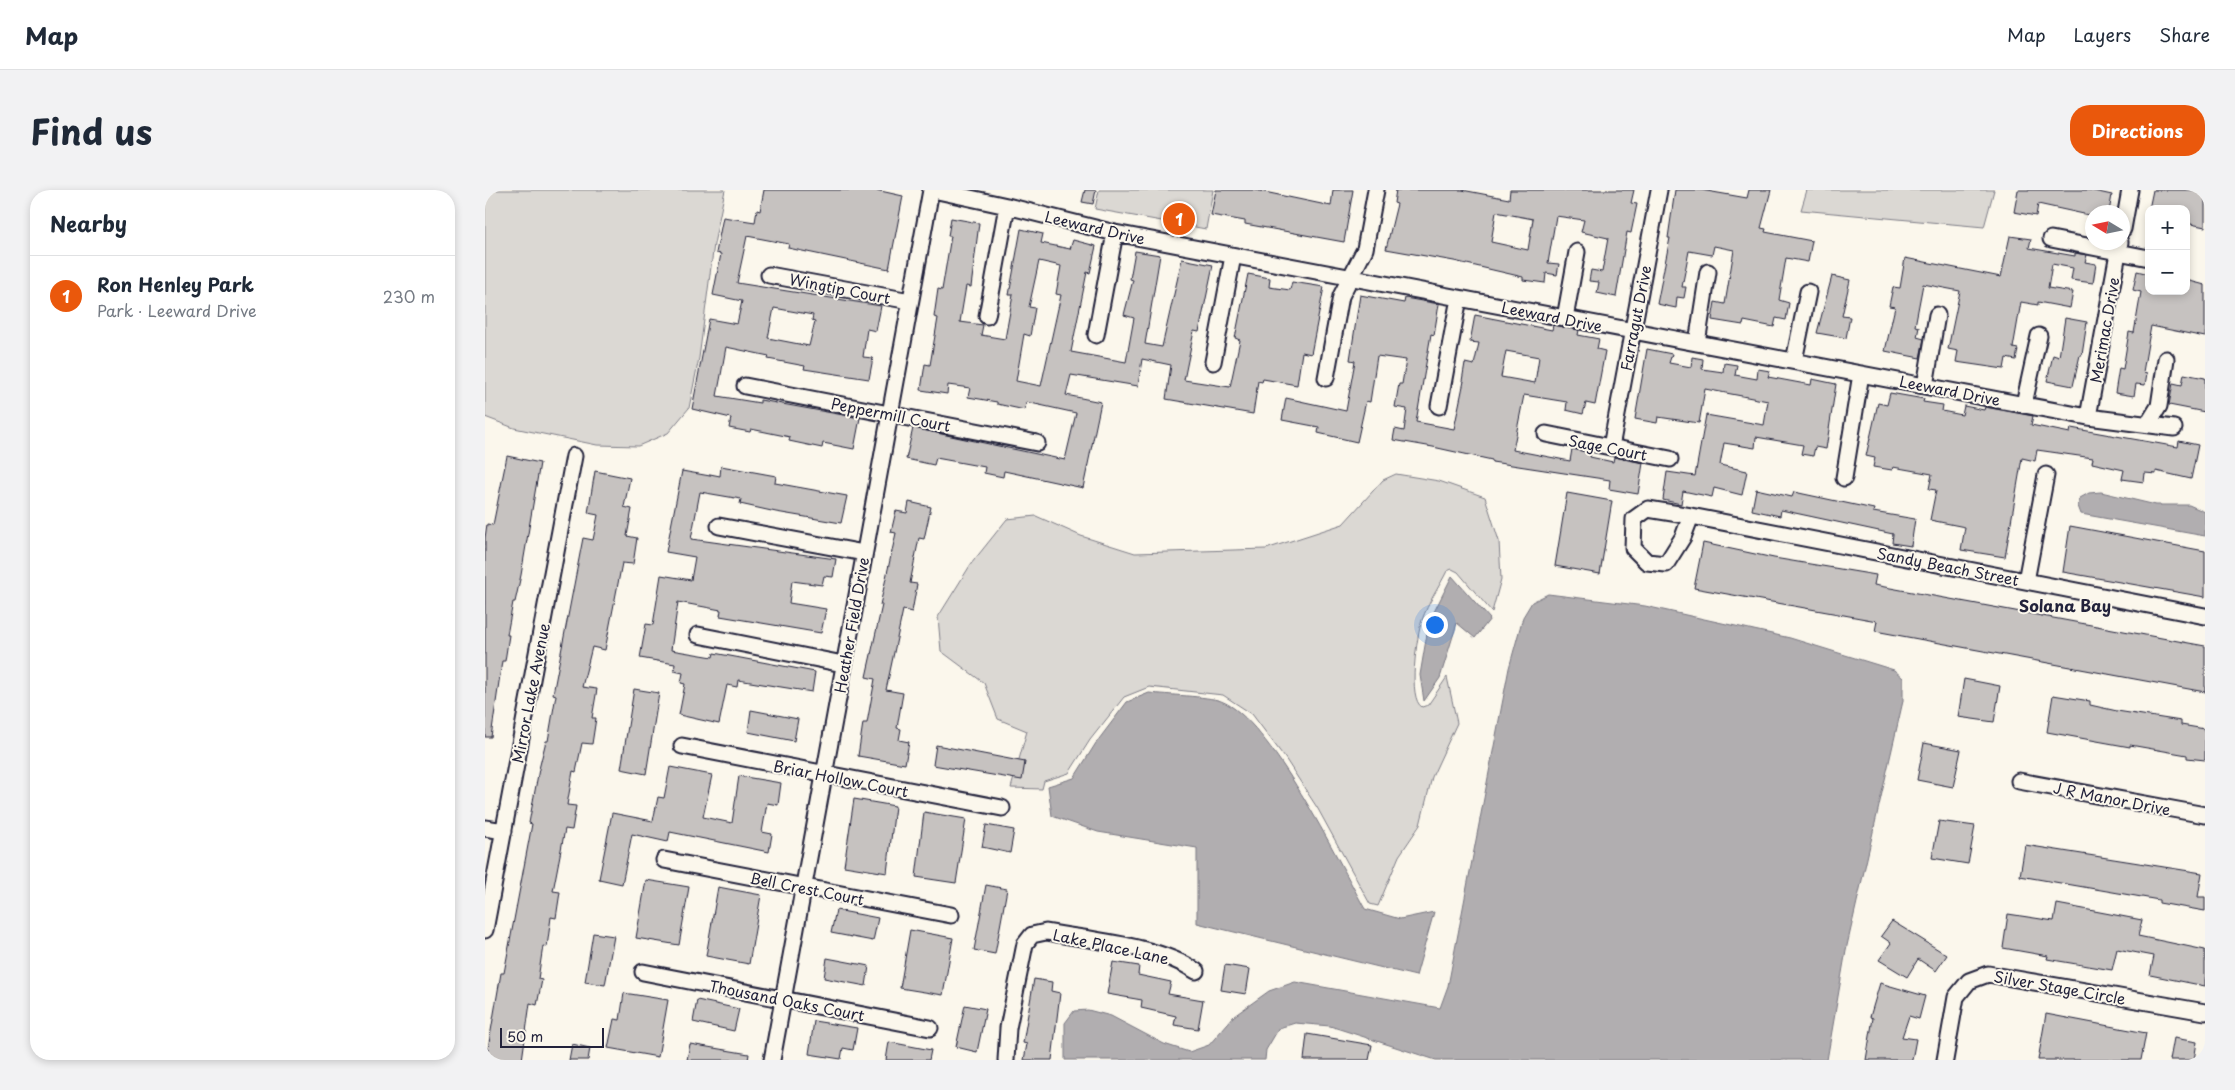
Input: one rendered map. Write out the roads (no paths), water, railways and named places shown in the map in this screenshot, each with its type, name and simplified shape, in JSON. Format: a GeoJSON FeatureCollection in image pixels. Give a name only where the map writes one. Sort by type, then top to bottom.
{"type":"FeatureCollection","features":[{"type":"Feature","properties":{"kind":"street","name":"Leeward Drive"},"geometry":{"type":"LineString","coordinates":[[932,190],[1007,206],[1115,233],[1351,279],[2088,417],[2174,428]]}},
{"type":"Feature","properties":{"kind":"street","name":"Heather Field Drive"},"geometry":{"type":"LineString","coordinates":[[771,1060],[889,414],[932,190]]}},
{"type":"Feature","properties":{"kind":"street"},"geometry":{"type":"LineString","coordinates":[[1326,378],[1341,296],[1365,249],[1376,190]]}},
{"type":"Feature","properties":{"kind":"street","name":"Farragut Drive"},"geometry":{"type":"LineString","coordinates":[[1611,447],[1659,190]]}},
{"type":"Feature","properties":{"kind":"street"},"geometry":{"type":"LineString","coordinates":[[2127,205],[2130,190]]}},
{"type":"Feature","properties":{"kind":"street"},"geometry":{"type":"LineString","coordinates":[[987,316],[1007,206]]}},
{"type":"Feature","properties":{"kind":"street"},"geometry":{"type":"LineString","coordinates":[[1096,335],[1115,233]]}},
{"type":"Feature","properties":{"kind":"street"},"geometry":{"type":"LineString","coordinates":[[2051,239],[2085,243]]}},
{"type":"Feature","properties":{"kind":"street","name":"Merimac Drive"},"geometry":{"type":"LineString","coordinates":[[2088,417],[2118,250]]}},
{"type":"Feature","properties":{"kind":"street"},"geometry":{"type":"LineString","coordinates":[[2127,250],[2145,257]]}},
{"type":"Feature","properties":{"kind":"street"},"geometry":{"type":"LineString","coordinates":[[1565,318],[1577,252]]}},
{"type":"Feature","properties":{"kind":"street"},"geometry":{"type":"LineString","coordinates":[[1213,362],[1233,256]]}},
{"type":"Feature","properties":{"kind":"street"},"geometry":{"type":"LineString","coordinates":[[1697,343],[1708,272]]}},
{"type":"Feature","properties":{"kind":"street","name":"Wingtip Court"},"geometry":{"type":"LineString","coordinates":[[769,275],[910,301]]}},
{"type":"Feature","properties":{"kind":"street"},"geometry":{"type":"LineString","coordinates":[[1794,361],[1808,292]]}},
{"type":"Feature","properties":{"kind":"street"},"geometry":{"type":"LineString","coordinates":[[1439,406],[1459,298]]}},
{"type":"Feature","properties":{"kind":"street"},"geometry":{"type":"LineString","coordinates":[[1925,386],[1937,315]]}},
{"type":"Feature","properties":{"kind":"street"},"geometry":{"type":"LineString","coordinates":[[2024,404],[2039,336]]}},
{"type":"Feature","properties":{"kind":"street"},"geometry":{"type":"LineString","coordinates":[[2148,424],[2159,406],[2166,359]]}},
{"type":"Feature","properties":{"kind":"street"},"geometry":{"type":"LineString","coordinates":[[1843,478],[1861,374]]}},
{"type":"Feature","properties":{"kind":"street","name":"Peppermill Court"},"geometry":{"type":"LineString","coordinates":[[745,386],[1037,443]]}},
{"type":"Feature","properties":{"kind":"street","name":"Sage Court"},"geometry":{"type":"LineString","coordinates":[[1546,434],[1670,459]]}},
{"type":"Feature","properties":{"kind":"street","name":"Mirror Lake Avenue"},"geometry":{"type":"LineString","coordinates":[[485,930],[574,456]]}},
{"type":"Feature","properties":{"kind":"street"},"geometry":{"type":"LineString","coordinates":[[2026,581],[2046,475]]}},
{"type":"Feature","properties":{"kind":"street","name":"Sandy Beach Street"},"geometry":{"type":"LineString","coordinates":[[1691,516],[2205,616]]}},
{"type":"Feature","properties":{"kind":"street"},"geometry":{"type":"LineString","coordinates":[[719,526],[864,553]]}},
{"type":"Feature","properties":{"kind":"street"},"geometry":{"type":"LineString","coordinates":[[698,635],[843,664]]}},
{"type":"Feature","properties":{"kind":"street","name":"Briar Hollow Court"},"geometry":{"type":"LineString","coordinates":[[681,746],[823,775],[1002,808]]}},
{"type":"Feature","properties":{"kind":"street","name":"J R Manor Drive"},"geometry":{"type":"LineString","coordinates":[[2019,781],[2205,815]]}},
{"type":"Feature","properties":{"kind":"street"},"geometry":{"type":"LineString","coordinates":[[485,828],[504,831]]}},
{"type":"Feature","properties":{"kind":"street","name":"Bell Crest Court"},"geometry":{"type":"LineString","coordinates":[[664,860],[951,915]]}},
{"type":"Feature","properties":{"kind":"street","name":"Lake Place Lane"},"geometry":{"type":"LineString","coordinates":[[1006,1060],[1008,1028],[1025,944],[1032,935],[1046,932],[1155,953],[1181,961],[1196,970]]}},
{"type":"Feature","properties":{"kind":"street","name":"Thousand Oaks Court"},"geometry":{"type":"LineString","coordinates":[[643,972],[930,1028]]}},
{"type":"Feature","properties":{"kind":"street","name":"Silver Stage Circle"},"geometry":{"type":"LineString","coordinates":[[1945,1060],[1957,997],[1969,981],[1988,974],[2205,1012]]}},
{"type":"Feature","properties":{"kind":"place","name":"Ron Henley Park"},"geometry":{"type":"Point","coordinates":[1179,219]}},
{"type":"Feature","properties":{"kind":"district","name":"Solana Bay"},"geometry":{"type":"Point","coordinates":[2065,605]}}]}
